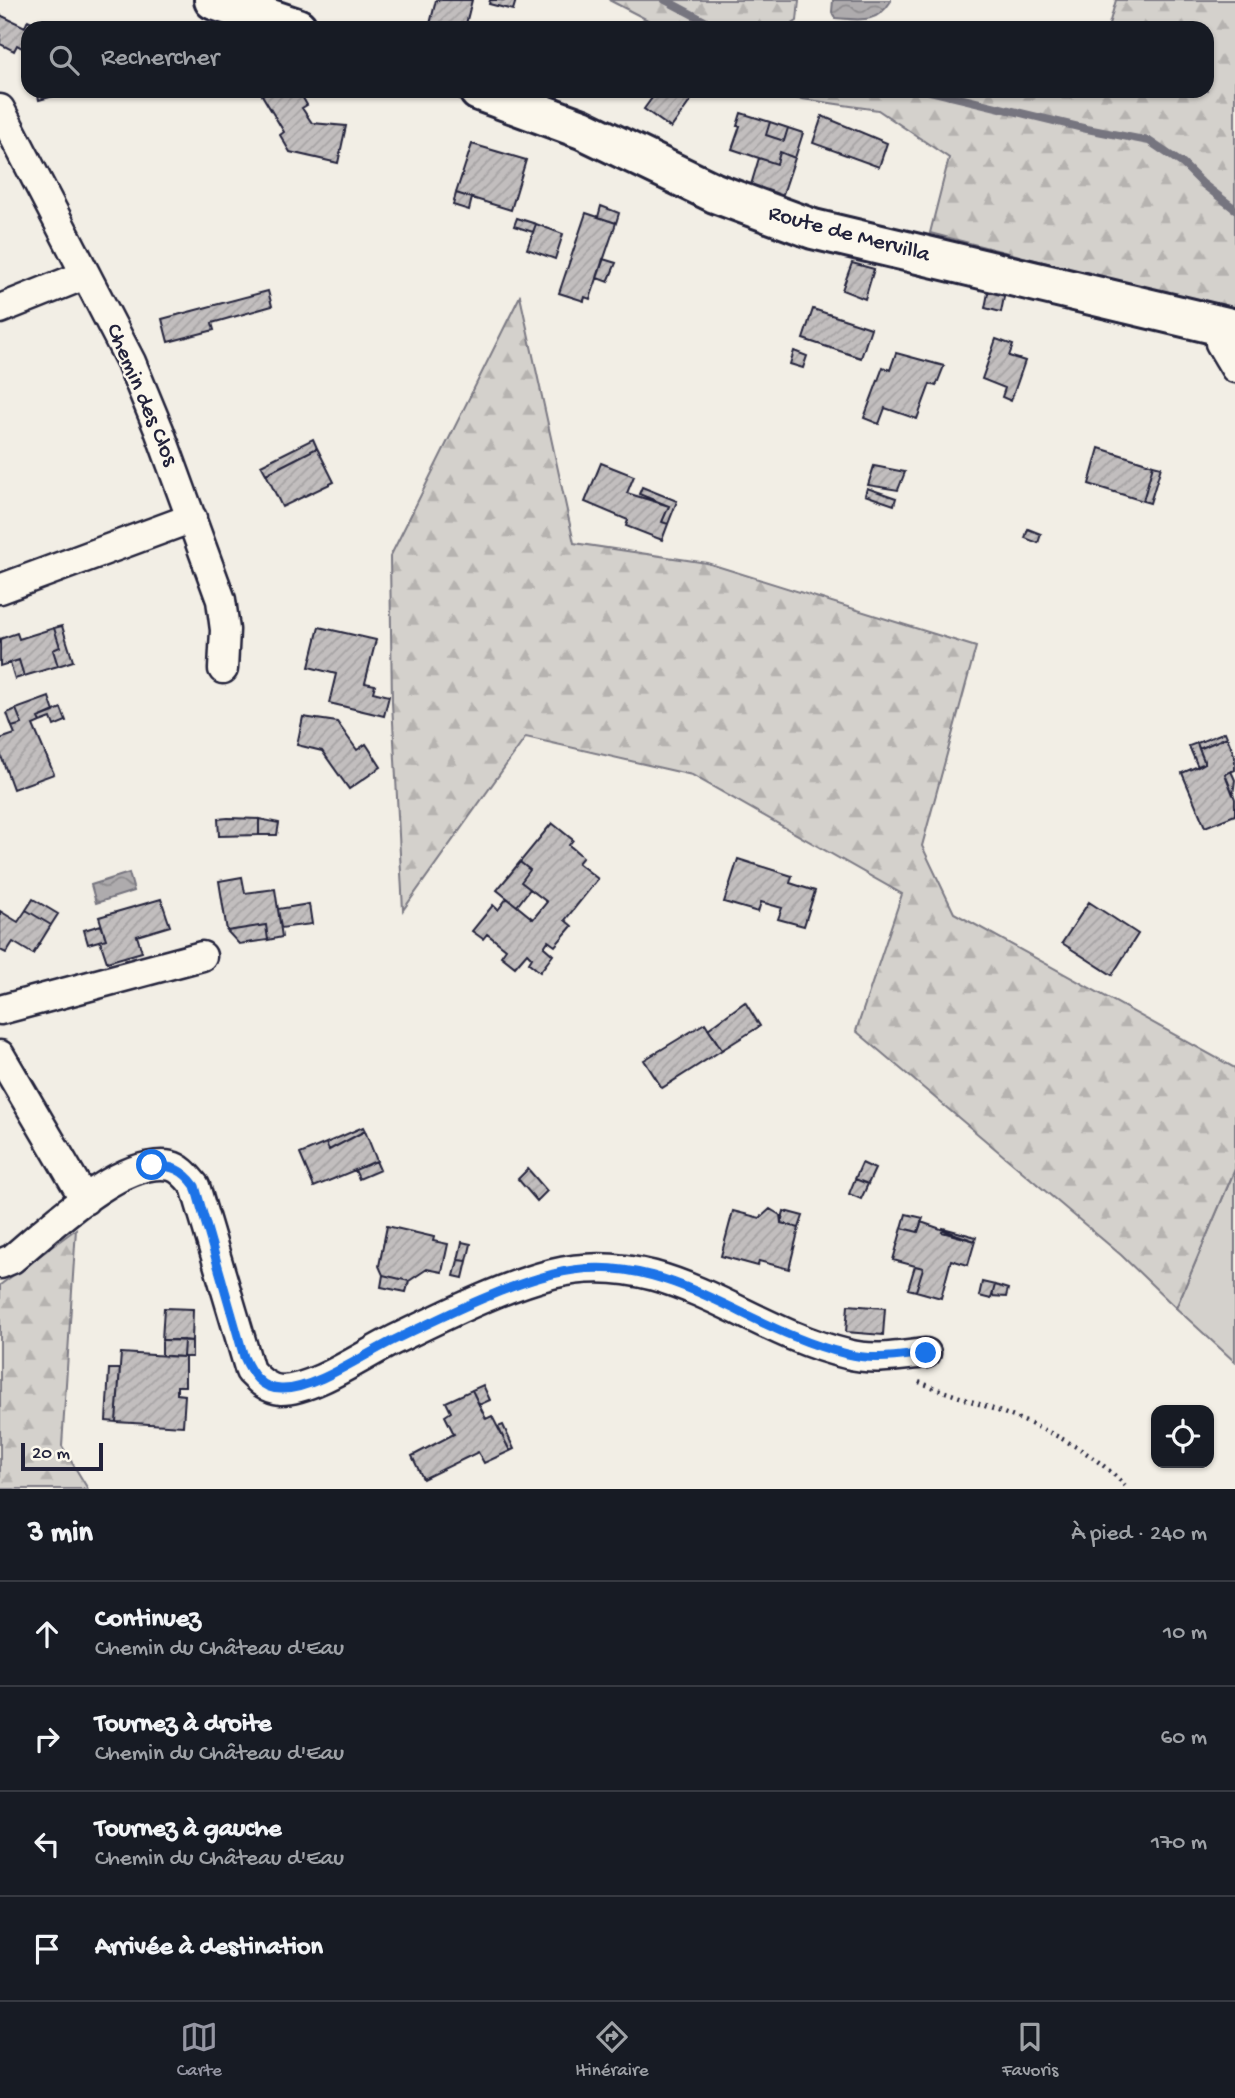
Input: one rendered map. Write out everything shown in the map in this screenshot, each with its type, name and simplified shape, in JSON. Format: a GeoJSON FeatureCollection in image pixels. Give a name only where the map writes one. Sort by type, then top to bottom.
{"type":"FeatureCollection","features":[{"type":"Feature","properties":{"kind":"street"},"geometry":{"type":"LineString","coordinates":[[214,0],[287,16]]}},
{"type":"Feature","properties":{"kind":"street","name":"Route de Mervilla"},"geometry":{"type":"LineString","coordinates":[[498,98],[582,129],[715,193],[813,229],[1230,327]]}},
{"type":"Feature","properties":{"kind":"street","name":"Chemin des Clos"},"geometry":{"type":"LineString","coordinates":[[0,109],[131,362],[221,600],[225,631],[223,669]]}},
{"type":"Feature","properties":{"kind":"street"},"geometry":{"type":"LineString","coordinates":[[0,309],[85,275]]}},
{"type":"Feature","properties":{"kind":"street"},"geometry":{"type":"LineString","coordinates":[[1230,327],[1220,343],[1235,368]]}},
{"type":"Feature","properties":{"kind":"street"},"geometry":{"type":"LineString","coordinates":[[0,589],[192,518]]}},
{"type":"Feature","properties":{"kind":"street"},"geometry":{"type":"LineString","coordinates":[[0,1010],[202,956]]}},
{"type":"Feature","properties":{"kind":"street"},"geometry":{"type":"LineString","coordinates":[[0,1055],[85,1200]]}},
{"type":"Feature","properties":{"kind":"street"},"geometry":{"type":"LineString","coordinates":[[0,1264],[12,1259],[85,1200],[131,1172],[152,1165],[172,1166],[186,1175],[195,1186],[250,1371],[262,1384],[278,1390],[309,1383],[393,1341],[518,1285],[554,1274],[589,1268],[614,1267],[644,1271],[811,1344],[850,1355],[885,1358],[926,1353]]}},
{"type":"Feature","properties":{"kind":"path"},"geometry":{"type":"LineString","coordinates":[[912,1380],[1063,1438],[1116,1476],[1128,1489]]}},
{"type":"Feature","properties":{"kind":"green space"},"geometry":{"type":"Polygon","coordinates":[[[609,0],[799,0],[797,21],[650,21],[609,0]]]}},
{"type":"Feature","properties":{"kind":"green space"},"geometry":{"type":"Polygon","coordinates":[[[1116,0],[1235,0],[1235,311],[930,233],[949,158],[878,110],[795,98],[1214,98],[1214,21],[1110,21],[1116,0]]]}},
{"type":"Feature","properties":{"kind":"green space"},"geometry":{"type":"Polygon","coordinates":[[[520,296],[574,543],[707,563],[976,647],[922,846],[954,913],[1235,1068],[1235,1169],[1176,1308],[1121,1255],[856,1031],[902,894],[692,775],[526,737],[403,910],[392,703],[390,557],[520,296]]]}},
{"type":"Feature","properties":{"kind":"green space"},"geometry":{"type":"Polygon","coordinates":[[[1235,1169],[1235,1362],[1176,1308],[1235,1169]]]}},
{"type":"Feature","properties":{"kind":"green space"},"geometry":{"type":"Polygon","coordinates":[[[76,1229],[62,1446],[88,1489],[0,1489],[0,1285],[76,1229]]]}},
{"type":"Feature","properties":{"kind":"water"},"geometry":{"type":"Polygon","coordinates":[[[833,0],[891,1],[880,14],[860,20],[835,18],[832,12],[833,0]]]}},
{"type":"Feature","properties":{"kind":"water"},"geometry":{"type":"Polygon","coordinates":[[[129,873],[134,891],[96,903],[91,885],[129,873]]]}},
{"type":"Feature","properties":{"kind":"building"},"geometry":{"type":"Polygon","coordinates":[[[436,0],[472,0],[467,21],[431,21],[436,0]]]}},
{"type":"Feature","properties":{"kind":"building"},"geometry":{"type":"Polygon","coordinates":[[[490,0],[516,0],[513,10],[489,4],[490,0]]]}},
{"type":"Feature","properties":{"kind":"building"},"geometry":{"type":"Polygon","coordinates":[[[0,15],[21,25],[21,47],[17,45],[14,51],[0,44],[0,15]]]}},
{"type":"Feature","properties":{"kind":"building"},"geometry":{"type":"Polygon","coordinates":[[[264,98],[303,98],[307,105],[302,108],[312,123],[346,126],[338,163],[290,152],[280,135],[284,132],[264,98]]]}},
{"type":"Feature","properties":{"kind":"building"},"geometry":{"type":"Polygon","coordinates":[[[652,98],[692,98],[671,128],[644,109],[652,98]]]}},
{"type":"Feature","properties":{"kind":"building"},"geometry":{"type":"Polygon","coordinates":[[[741,113],[770,122],[766,135],[784,141],[788,128],[803,133],[795,158],[780,152],[777,164],[732,149],[740,126],[737,126],[741,113]]]}},
{"type":"Feature","properties":{"kind":"building"},"geometry":{"type":"Polygon","coordinates":[[[822,116],[887,143],[879,167],[813,143],[822,116]]]}},
{"type":"Feature","properties":{"kind":"building"},"geometry":{"type":"Polygon","coordinates":[[[770,122],[788,128],[784,141],[766,135],[770,122]]]}},
{"type":"Feature","properties":{"kind":"building"},"geometry":{"type":"Polygon","coordinates":[[[472,144],[526,160],[511,210],[456,193],[472,144]]]}},
{"type":"Feature","properties":{"kind":"building"},"geometry":{"type":"Polygon","coordinates":[[[780,152],[795,158],[782,197],[751,185],[759,158],[777,164],[780,152]]]}},
{"type":"Feature","properties":{"kind":"building"},"geometry":{"type":"Polygon","coordinates":[[[456,193],[472,198],[469,210],[453,205],[456,193]]]}},
{"type":"Feature","properties":{"kind":"building"},"geometry":{"type":"Polygon","coordinates":[[[601,206],[619,213],[616,223],[598,217],[601,206]]]}},
{"type":"Feature","properties":{"kind":"building"},"geometry":{"type":"Polygon","coordinates":[[[586,213],[616,223],[590,299],[585,297],[584,301],[559,293],[586,213]]]}},
{"type":"Feature","properties":{"kind":"building"},"geometry":{"type":"Polygon","coordinates":[[[517,218],[536,224],[533,232],[514,226],[517,218]]]}},
{"type":"Feature","properties":{"kind":"building"},"geometry":{"type":"Polygon","coordinates":[[[536,224],[563,234],[555,259],[527,249],[536,224]]]}},
{"type":"Feature","properties":{"kind":"building"},"geometry":{"type":"Polygon","coordinates":[[[603,259],[616,263],[608,282],[597,278],[603,259]]]}},
{"type":"Feature","properties":{"kind":"building"},"geometry":{"type":"Polygon","coordinates":[[[852,263],[874,269],[865,299],[842,290],[852,263]]]}},
{"type":"Feature","properties":{"kind":"building"},"geometry":{"type":"Polygon","coordinates":[[[989,288],[1005,292],[1001,312],[985,308],[989,288]]]}},
{"type":"Feature","properties":{"kind":"building"},"geometry":{"type":"Polygon","coordinates":[[[268,291],[272,306],[212,323],[214,330],[168,342],[162,319],[268,291]]]}},
{"type":"Feature","properties":{"kind":"building"},"geometry":{"type":"Polygon","coordinates":[[[813,309],[871,328],[861,358],[803,339],[813,309]]]}},
{"type":"Feature","properties":{"kind":"building"},"geometry":{"type":"Polygon","coordinates":[[[996,339],[1013,345],[1009,356],[1025,361],[1011,401],[1002,397],[1005,388],[982,379],[996,339]]]}},
{"type":"Feature","properties":{"kind":"building"},"geometry":{"type":"Polygon","coordinates":[[[794,351],[807,356],[803,368],[790,364],[794,351]]]}},
{"type":"Feature","properties":{"kind":"building"},"geometry":{"type":"Polygon","coordinates":[[[896,353],[944,366],[936,386],[930,384],[917,419],[885,408],[879,424],[864,418],[883,367],[890,370],[896,353]]]}},
{"type":"Feature","properties":{"kind":"building"},"geometry":{"type":"Polygon","coordinates":[[[313,439],[317,448],[266,474],[261,465],[313,439]]]}},
{"type":"Feature","properties":{"kind":"building"},"geometry":{"type":"Polygon","coordinates":[[[317,448],[334,482],[282,507],[266,474],[317,448]]]}},
{"type":"Feature","properties":{"kind":"building"},"geometry":{"type":"Polygon","coordinates":[[[1099,448],[1153,465],[1143,501],[1089,484],[1099,448]]]}},
{"type":"Feature","properties":{"kind":"building"},"geometry":{"type":"Polygon","coordinates":[[[601,463],[634,476],[627,493],[669,506],[662,522],[668,524],[662,540],[626,526],[628,520],[585,502],[601,463]]]}},
{"type":"Feature","properties":{"kind":"building"},"geometry":{"type":"Polygon","coordinates":[[[1153,465],[1161,467],[1150,503],[1143,501],[1153,465]]]}},
{"type":"Feature","properties":{"kind":"building"},"geometry":{"type":"Polygon","coordinates":[[[874,466],[905,472],[898,490],[868,485],[874,466]]]}},
{"type":"Feature","properties":{"kind":"building"},"geometry":{"type":"Polygon","coordinates":[[[642,487],[677,501],[668,524],[662,522],[669,506],[639,494],[642,487]]]}},
{"type":"Feature","properties":{"kind":"building"},"geometry":{"type":"Polygon","coordinates":[[[867,488],[896,498],[894,505],[865,495],[867,488]]]}},
{"type":"Feature","properties":{"kind":"building"},"geometry":{"type":"Polygon","coordinates":[[[1028,529],[1041,534],[1038,543],[1025,538],[1028,529]]]}},
{"type":"Feature","properties":{"kind":"building"},"geometry":{"type":"Polygon","coordinates":[[[62,626],[73,661],[58,666],[53,650],[60,647],[54,628],[62,626]]]}},
{"type":"Feature","properties":{"kind":"building"},"geometry":{"type":"Polygon","coordinates":[[[319,627],[376,640],[365,683],[375,685],[373,692],[389,696],[384,716],[329,703],[336,674],[309,667],[319,627]]]}},
{"type":"Feature","properties":{"kind":"building"},"geometry":{"type":"Polygon","coordinates":[[[54,628],[60,647],[53,650],[58,666],[24,676],[19,660],[0,666],[0,639],[17,633],[19,639],[54,628]]]}},
{"type":"Feature","properties":{"kind":"building"},"geometry":{"type":"Polygon","coordinates":[[[19,660],[24,676],[15,679],[10,663],[19,660]]]}},
{"type":"Feature","properties":{"kind":"building"},"geometry":{"type":"Polygon","coordinates":[[[49,697],[54,712],[38,718],[40,722],[33,725],[54,774],[13,789],[0,753],[0,739],[15,734],[12,727],[22,724],[16,709],[49,697]]]}},
{"type":"Feature","properties":{"kind":"building"},"geometry":{"type":"Polygon","coordinates":[[[61,708],[66,721],[54,726],[51,718],[40,722],[38,718],[61,708]]]}},
{"type":"Feature","properties":{"kind":"building"},"geometry":{"type":"Polygon","coordinates":[[[16,709],[22,724],[12,727],[7,713],[16,709]]]}},
{"type":"Feature","properties":{"kind":"building"},"geometry":{"type":"Polygon","coordinates":[[[303,717],[337,722],[357,750],[366,744],[381,767],[349,789],[322,751],[297,745],[303,717]]]}},
{"type":"Feature","properties":{"kind":"building"},"geometry":{"type":"Polygon","coordinates":[[[1225,732],[1227,737],[1199,749],[1197,743],[1225,732]]]}},
{"type":"Feature","properties":{"kind":"building"},"geometry":{"type":"Polygon","coordinates":[[[1227,737],[1235,757],[1235,770],[1225,774],[1235,799],[1235,815],[1205,827],[1182,773],[1205,763],[1199,749],[1227,737]]]}},
{"type":"Feature","properties":{"kind":"building"},"geometry":{"type":"Polygon","coordinates":[[[1197,743],[1205,763],[1198,767],[1189,746],[1197,743]]]}},
{"type":"Feature","properties":{"kind":"building"},"geometry":{"type":"Polygon","coordinates":[[[1231,771],[1235,780],[1233,795],[1225,774],[1231,771]]]}},
{"type":"Feature","properties":{"kind":"building"},"geometry":{"type":"Polygon","coordinates":[[[218,819],[259,819],[259,835],[219,836],[218,819]]]}},
{"type":"Feature","properties":{"kind":"building"},"geometry":{"type":"Polygon","coordinates":[[[259,819],[279,823],[277,835],[259,835],[259,819]]]}},
{"type":"Feature","properties":{"kind":"building"},"geometry":{"type":"Polygon","coordinates":[[[552,823],[573,840],[569,845],[583,857],[578,863],[598,879],[565,920],[572,926],[555,946],[548,941],[544,947],[553,955],[540,972],[529,963],[532,958],[527,953],[515,967],[501,956],[506,949],[487,934],[483,939],[472,931],[493,905],[498,910],[507,898],[533,919],[547,902],[521,882],[530,870],[520,862],[552,823]]]}},
{"type":"Feature","properties":{"kind":"building"},"geometry":{"type":"Polygon","coordinates":[[[738,859],[792,876],[790,883],[815,891],[804,926],[778,919],[782,908],[761,902],[758,912],[724,902],[738,859]]]}},
{"type":"Feature","properties":{"kind":"building"},"geometry":{"type":"Polygon","coordinates":[[[520,862],[530,870],[521,882],[530,889],[517,906],[497,890],[520,862]]]}},
{"type":"Feature","properties":{"kind":"building"},"geometry":{"type":"Polygon","coordinates":[[[242,877],[245,893],[275,889],[282,937],[268,940],[266,925],[227,931],[219,881],[242,877]]]}},
{"type":"Feature","properties":{"kind":"building"},"geometry":{"type":"Polygon","coordinates":[[[33,899],[58,914],[51,925],[26,910],[33,899]]]}},
{"type":"Feature","properties":{"kind":"building"},"geometry":{"type":"Polygon","coordinates":[[[161,899],[170,926],[137,936],[142,952],[107,962],[100,941],[106,939],[99,917],[161,899]]]}},
{"type":"Feature","properties":{"kind":"building"},"geometry":{"type":"Polygon","coordinates":[[[1089,902],[1138,934],[1112,975],[1062,943],[1089,902]]]}},
{"type":"Feature","properties":{"kind":"building"},"geometry":{"type":"Polygon","coordinates":[[[309,904],[312,924],[281,928],[278,909],[309,904]]]}},
{"type":"Feature","properties":{"kind":"building"},"geometry":{"type":"Polygon","coordinates":[[[26,910],[51,925],[33,954],[13,942],[6,953],[0,950],[0,911],[18,922],[26,910]]]}},
{"type":"Feature","properties":{"kind":"building"},"geometry":{"type":"Polygon","coordinates":[[[101,925],[106,939],[88,944],[84,930],[101,925]]]}},
{"type":"Feature","properties":{"kind":"building"},"geometry":{"type":"Polygon","coordinates":[[[266,925],[268,940],[239,944],[227,931],[266,925]]]}},
{"type":"Feature","properties":{"kind":"building"},"geometry":{"type":"Polygon","coordinates":[[[745,1002],[760,1026],[722,1050],[708,1029],[745,1002]]]}},
{"type":"Feature","properties":{"kind":"building"},"geometry":{"type":"Polygon","coordinates":[[[705,1023],[722,1050],[662,1088],[644,1060],[705,1023]]]}},
{"type":"Feature","properties":{"kind":"building"},"geometry":{"type":"Polygon","coordinates":[[[363,1127],[365,1131],[329,1150],[326,1143],[363,1127]]]}},
{"type":"Feature","properties":{"kind":"building"},"geometry":{"type":"Polygon","coordinates":[[[365,1131],[377,1161],[314,1187],[300,1154],[326,1143],[329,1150],[365,1131]]]}},
{"type":"Feature","properties":{"kind":"building"},"geometry":{"type":"Polygon","coordinates":[[[376,1161],[380,1170],[359,1179],[355,1170],[376,1161]]]}},
{"type":"Feature","properties":{"kind":"building"},"geometry":{"type":"Polygon","coordinates":[[[862,1163],[875,1169],[868,1184],[855,1179],[862,1163]]]}},
{"type":"Feature","properties":{"kind":"building"},"geometry":{"type":"Polygon","coordinates":[[[528,1169],[547,1191],[537,1201],[518,1179],[528,1169]]]}},
{"type":"Feature","properties":{"kind":"building"},"geometry":{"type":"Polygon","coordinates":[[[855,1179],[868,1184],[861,1199],[849,1194],[855,1179]]]}},
{"type":"Feature","properties":{"kind":"building"},"geometry":{"type":"Polygon","coordinates":[[[770,1209],[780,1215],[781,1223],[799,1228],[789,1269],[759,1261],[758,1266],[721,1256],[733,1211],[760,1218],[770,1209]]]}},
{"type":"Feature","properties":{"kind":"building"},"geometry":{"type":"Polygon","coordinates":[[[784,1211],[803,1216],[799,1228],[781,1223],[784,1211]]]}},
{"type":"Feature","properties":{"kind":"building"},"geometry":{"type":"Polygon","coordinates":[[[906,1214],[923,1218],[918,1232],[902,1228],[906,1214]]]}},
{"type":"Feature","properties":{"kind":"building"},"geometry":{"type":"Polygon","coordinates":[[[921,1222],[975,1241],[968,1265],[951,1260],[941,1298],[916,1291],[923,1268],[893,1260],[902,1228],[918,1232],[921,1222]]]}},
{"type":"Feature","properties":{"kind":"building"},"geometry":{"type":"Polygon","coordinates":[[[387,1226],[434,1237],[433,1241],[448,1244],[442,1272],[427,1269],[409,1281],[383,1275],[379,1266],[387,1226]]]}},
{"type":"Feature","properties":{"kind":"building"},"geometry":{"type":"Polygon","coordinates":[[[943,1228],[976,1237],[975,1241],[942,1232],[943,1228]]]}},
{"type":"Feature","properties":{"kind":"building"},"geometry":{"type":"Polygon","coordinates":[[[462,1242],[471,1244],[467,1261],[458,1260],[462,1242]]]}},
{"type":"Feature","properties":{"kind":"building"},"geometry":{"type":"Polygon","coordinates":[[[458,1260],[467,1261],[463,1278],[454,1276],[458,1260]]]}},
{"type":"Feature","properties":{"kind":"building"},"geometry":{"type":"Polygon","coordinates":[[[915,1266],[923,1268],[916,1291],[908,1289],[915,1266]]]}},
{"type":"Feature","properties":{"kind":"building"},"geometry":{"type":"Polygon","coordinates":[[[383,1275],[409,1281],[406,1292],[381,1287],[383,1275]]]}},
{"type":"Feature","properties":{"kind":"building"},"geometry":{"type":"Polygon","coordinates":[[[982,1282],[995,1285],[991,1299],[979,1296],[982,1282]]]}},
{"type":"Feature","properties":{"kind":"building"},"geometry":{"type":"Polygon","coordinates":[[[995,1285],[1008,1289],[1006,1297],[992,1296],[995,1285]]]}},
{"type":"Feature","properties":{"kind":"building"},"geometry":{"type":"Polygon","coordinates":[[[848,1305],[885,1308],[883,1335],[846,1332],[848,1305]]]}},
{"type":"Feature","properties":{"kind":"building"},"geometry":{"type":"Polygon","coordinates":[[[164,1308],[193,1309],[192,1341],[162,1340],[164,1308]]]}},
{"type":"Feature","properties":{"kind":"building"},"geometry":{"type":"Polygon","coordinates":[[[162,1340],[184,1340],[183,1357],[162,1356],[162,1340]]]}},
{"type":"Feature","properties":{"kind":"building"},"geometry":{"type":"Polygon","coordinates":[[[184,1340],[192,1341],[192,1357],[183,1357],[184,1340]]]}},
{"type":"Feature","properties":{"kind":"building"},"geometry":{"type":"Polygon","coordinates":[[[121,1353],[185,1357],[185,1386],[177,1386],[177,1394],[185,1395],[183,1426],[116,1422],[121,1353]]]}},
{"type":"Feature","properties":{"kind":"building"},"geometry":{"type":"Polygon","coordinates":[[[109,1369],[120,1369],[116,1422],[106,1421],[109,1369]]]}},
{"type":"Feature","properties":{"kind":"building"},"geometry":{"type":"Polygon","coordinates":[[[483,1385],[490,1400],[479,1405],[472,1390],[483,1385]]]}},
{"type":"Feature","properties":{"kind":"building"},"geometry":{"type":"Polygon","coordinates":[[[472,1390],[486,1419],[492,1416],[510,1451],[484,1463],[478,1452],[423,1479],[412,1456],[454,1434],[445,1416],[451,1412],[446,1402],[472,1390]]]}},
{"type":"Feature","properties":{"kind":"building"},"geometry":{"type":"Polygon","coordinates":[[[503,1425],[514,1449],[510,1451],[498,1427],[503,1425]]]}},
{"type":"Feature","properties":{"kind":"waterway"},"geometry":{"type":"LineString","coordinates":[[665,0],[705,21]]}},
{"type":"Feature","properties":{"kind":"waterway"},"geometry":{"type":"LineString","coordinates":[[959,98],[1149,141],[1183,164],[1235,209]]}},
{"type":"Feature","properties":{"kind":"route"},"geometry":{"type":"LineString","coordinates":[[152,1165],[172,1166],[186,1175],[195,1186],[244,1357],[250,1371],[262,1384],[278,1390],[293,1389],[309,1383],[393,1341],[518,1285],[554,1274],[589,1268],[614,1267],[644,1271],[811,1344],[850,1355],[885,1358],[926,1353]]}}]}
